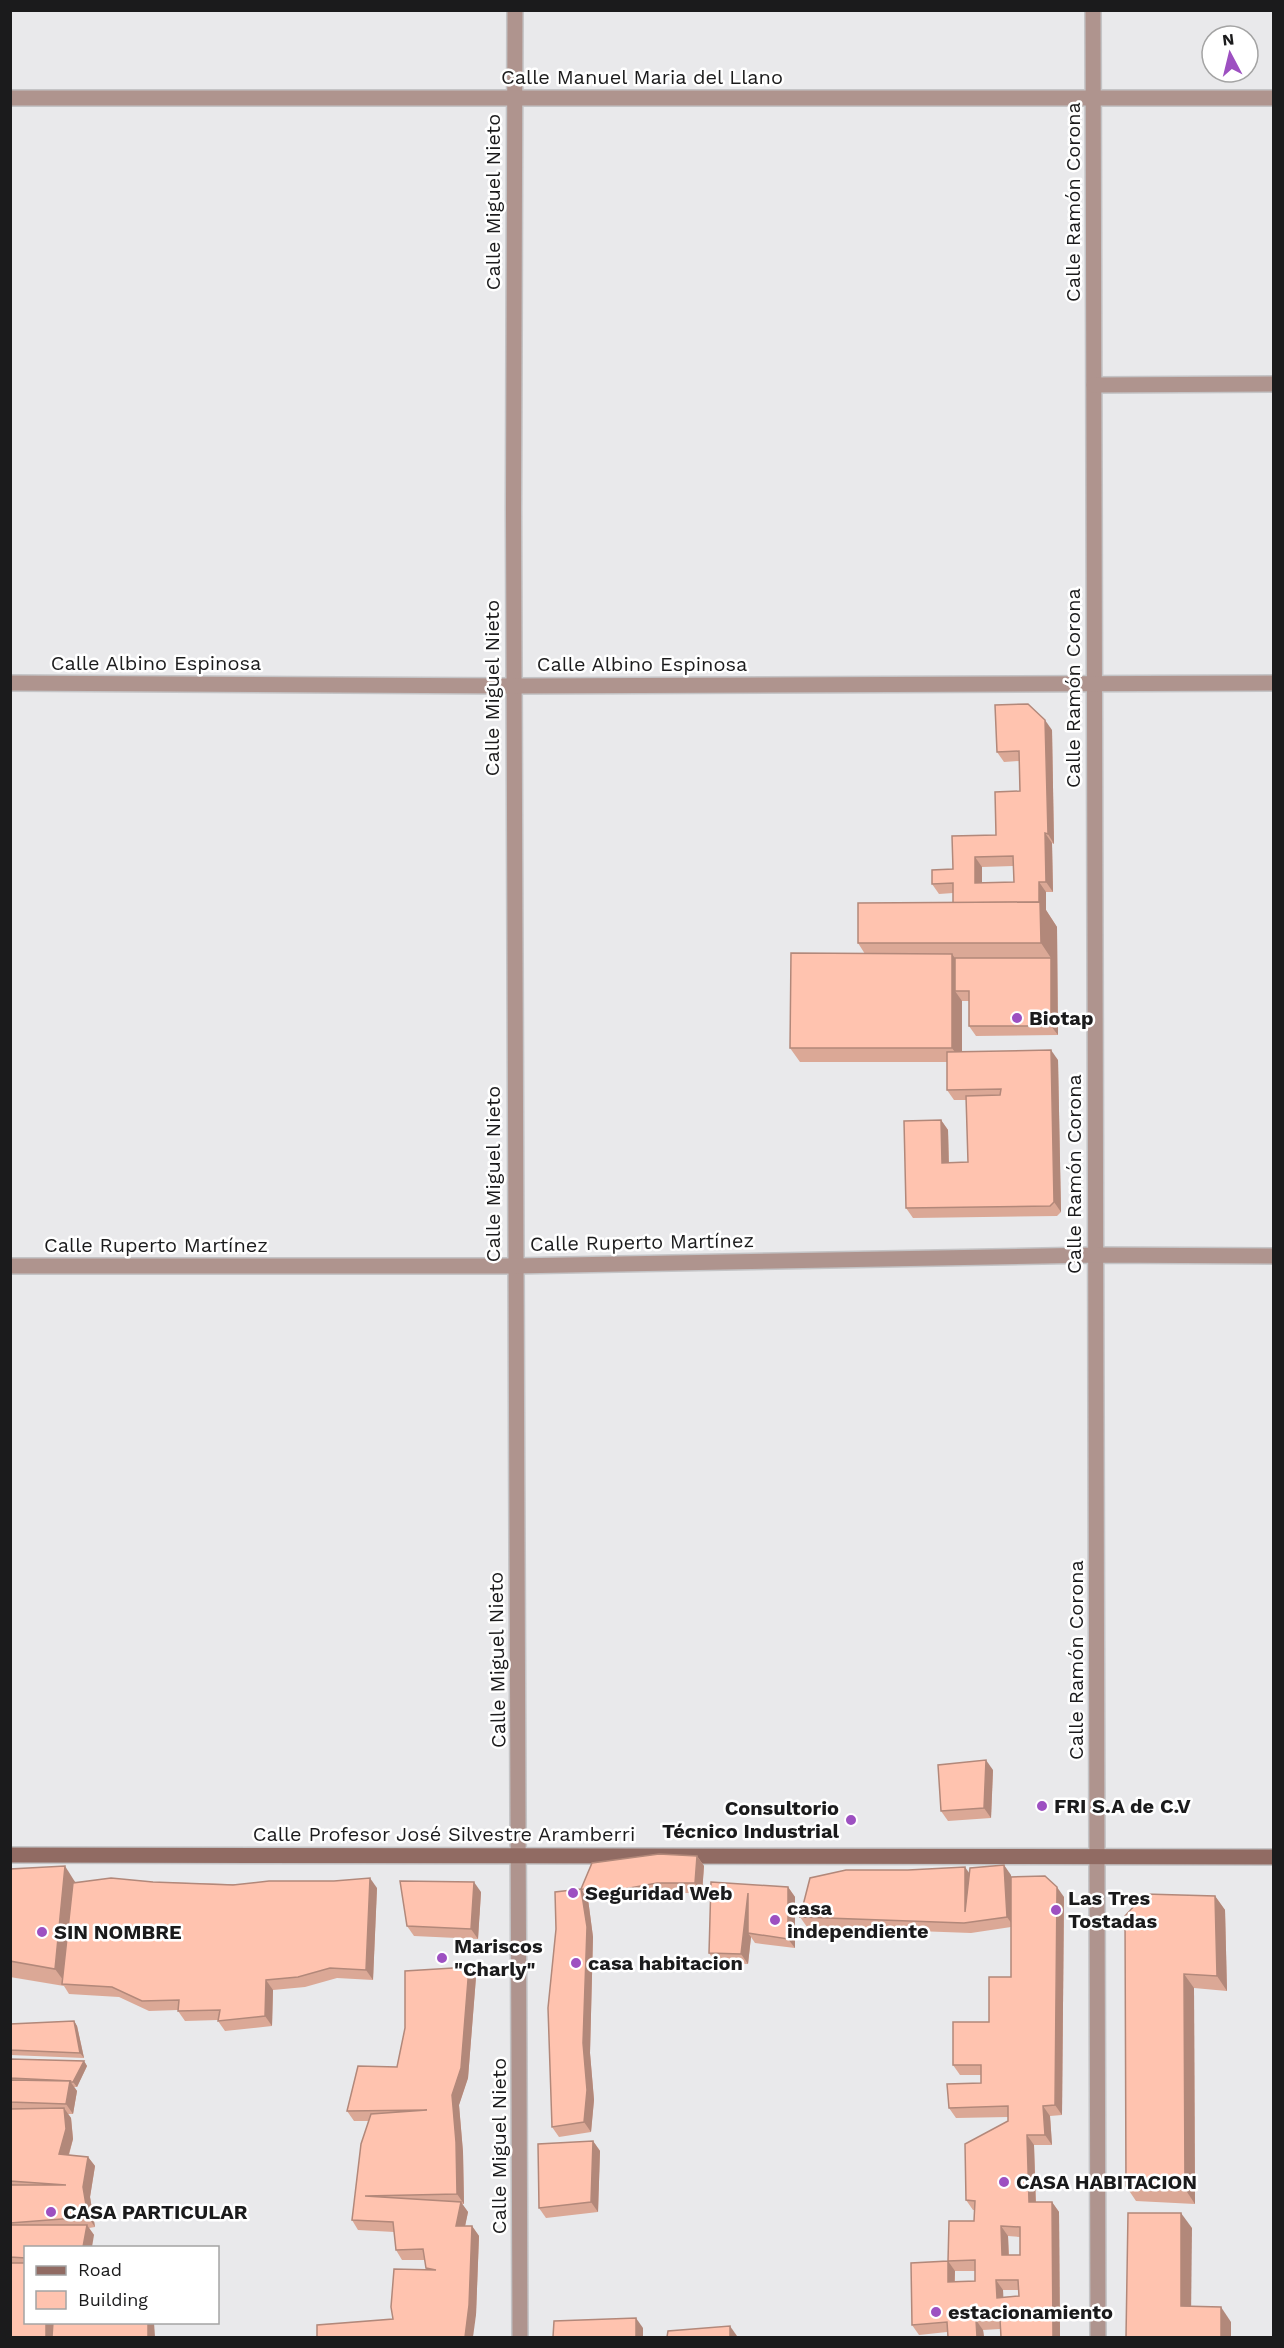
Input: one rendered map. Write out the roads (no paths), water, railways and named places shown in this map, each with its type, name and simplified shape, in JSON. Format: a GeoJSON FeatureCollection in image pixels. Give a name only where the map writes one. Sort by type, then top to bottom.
{"type":"FeatureCollection","features":[{"type":"Feature","properties":{"kind":"main road","name":"Calle Profesor José Silvestre Aramberri"},"geometry":{"type":"LineString","coordinates":[[10,1855],[1274,1857]]}},
{"type":"Feature","properties":{"kind":"street","name":"Calle Miguel Nieto"},"geometry":{"type":"LineString","coordinates":[[514,10],[512,686],[514,1266],[520,1855],[520,2337]]}},
{"type":"Feature","properties":{"kind":"street","name":"Calle Ramón Corona"},"geometry":{"type":"LineString","coordinates":[[1094,10],[1098,2337]]}},
{"type":"Feature","properties":{"kind":"street","name":"Calle Manuel Maria del Llano"},"geometry":{"type":"LineString","coordinates":[[10,98],[1274,98]]}},
{"type":"Feature","properties":{"kind":"street"},"geometry":{"type":"LineString","coordinates":[[1094,385],[1274,384]]}},
{"type":"Feature","properties":{"kind":"street","name":"Calle Albino Espinosa"},"geometry":{"type":"LineString","coordinates":[[10,683],[512,686],[1274,683]]}},
{"type":"Feature","properties":{"kind":"street","name":"Calle Ruperto Martínez"},"geometry":{"type":"LineString","coordinates":[[10,1266],[514,1266],[1096,1255],[1274,1256]]}},
{"type":"Feature","properties":{"kind":"place","name":"Biotap"},"geometry":{"type":"Point","coordinates":[1017,1018]}},
{"type":"Feature","properties":{"kind":"place","name":"FRI S.A de C.V"},"geometry":{"type":"Point","coordinates":[1042,1806]}},
{"type":"Feature","properties":{"kind":"place","name":"Consultorio Técnico Industrial"},"geometry":{"type":"Point","coordinates":[851,1820]}},
{"type":"Feature","properties":{"kind":"place","name":"Seguridad Web"},"geometry":{"type":"Point","coordinates":[573,1893]}},
{"type":"Feature","properties":{"kind":"place","name":"Las Tres Tostadas"},"geometry":{"type":"Point","coordinates":[1056,1910]}},
{"type":"Feature","properties":{"kind":"place","name":"casa independiente"},"geometry":{"type":"Point","coordinates":[775,1920]}},
{"type":"Feature","properties":{"kind":"place","name":"SIN NOMBRE"},"geometry":{"type":"Point","coordinates":[42,1932]}},
{"type":"Feature","properties":{"kind":"place","name":"Mariscos \"Charly\""},"geometry":{"type":"Point","coordinates":[442,1958]}},
{"type":"Feature","properties":{"kind":"place","name":"casa habitacion"},"geometry":{"type":"Point","coordinates":[576,1963]}},
{"type":"Feature","properties":{"kind":"place","name":"CASA HABITACION"},"geometry":{"type":"Point","coordinates":[1004,2182]}},
{"type":"Feature","properties":{"kind":"place","name":"CASA PARTICULAR"},"geometry":{"type":"Point","coordinates":[51,2212]}},
{"type":"Feature","properties":{"kind":"place","name":"estacionamiento"},"geometry":{"type":"Point","coordinates":[936,2312]}}]}
